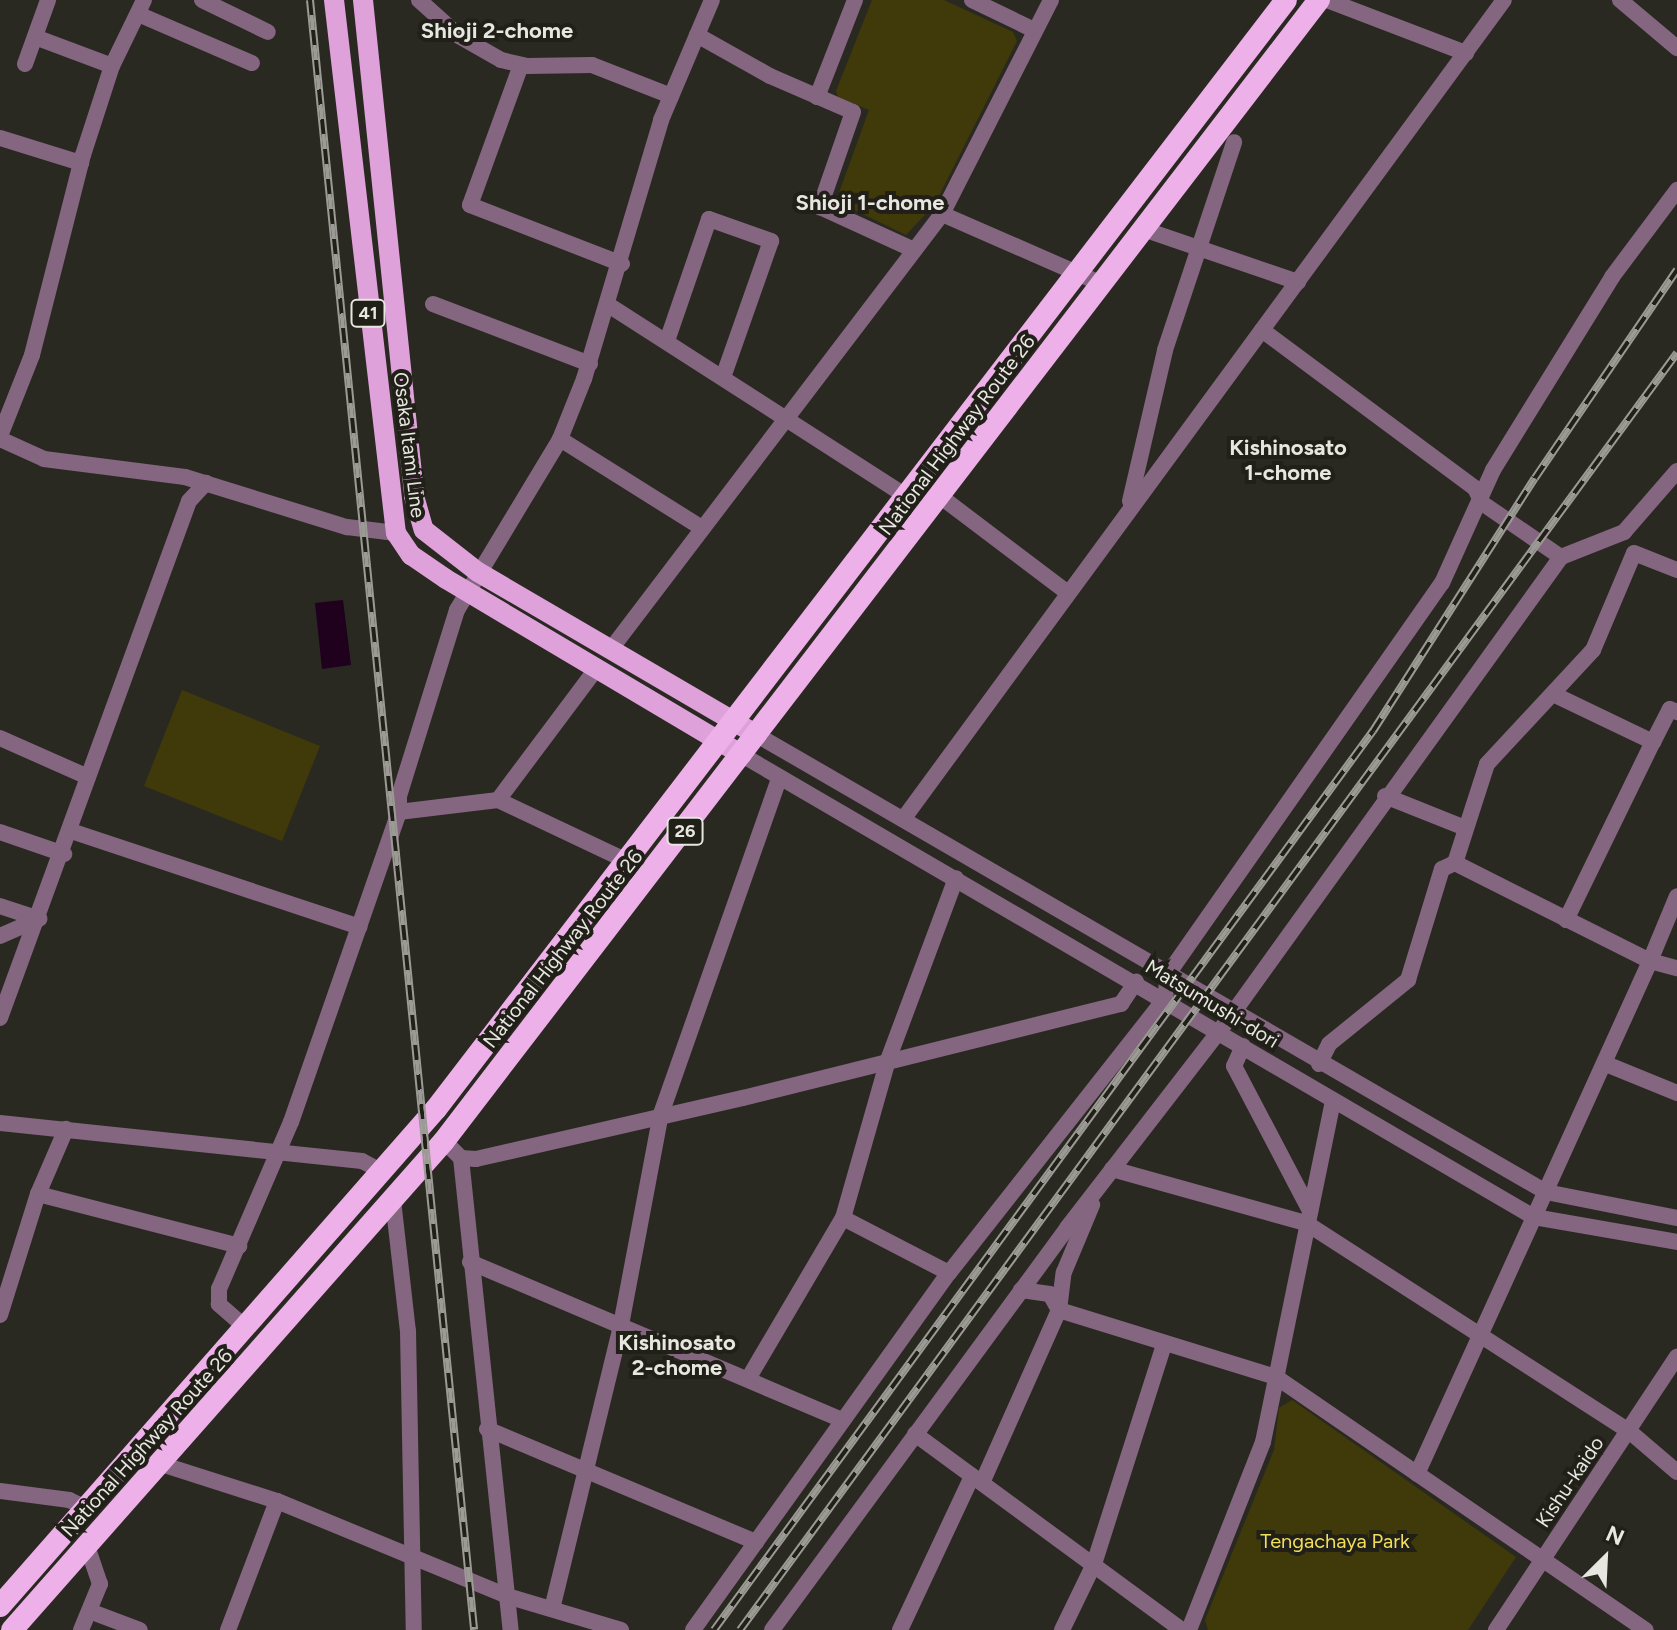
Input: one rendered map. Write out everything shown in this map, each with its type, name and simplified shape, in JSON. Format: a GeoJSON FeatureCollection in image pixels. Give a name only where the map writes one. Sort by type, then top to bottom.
{"type":"FeatureCollection","features":[{"type":"Feature","properties":{"kind":"highway","name":"National Highway Route 26"},"geometry":{"type":"LineString","coordinates":[[0,1606],[383,1172],[720,741],[1285,0]]}},
{"type":"Feature","properties":{"kind":"highway","name":"National Highway Route 26"},"geometry":{"type":"LineString","coordinates":[[12,1630],[444,1141],[941,497],[1319,0]]}},
{"type":"Feature","properties":{"kind":"main road","name":"Osaka Itami Line"},"geometry":{"type":"LineString","coordinates":[[334,0],[396,533],[411,555],[466,592],[742,755]]}},
{"type":"Feature","properties":{"kind":"main road","name":"Osaka Itami Line"},"geometry":{"type":"LineString","coordinates":[[363,0],[414,496],[424,530],[478,572],[757,735]]}},
{"type":"Feature","properties":{"kind":"street"},"geometry":{"type":"LineString","coordinates":[[25,64],[48,0]]}},
{"type":"Feature","properties":{"kind":"street"},"geometry":{"type":"LineString","coordinates":[[202,0],[268,32]]}},
{"type":"Feature","properties":{"kind":"street"},"geometry":{"type":"LineString","coordinates":[[419,0],[484,52],[521,65],[592,65],[671,96]]}},
{"type":"Feature","properties":{"kind":"street"},"geometry":{"type":"LineString","coordinates":[[245,1327],[219,1304],[219,1289],[279,1152],[359,927],[399,812],[399,796],[466,592],[560,439],[610,306],[671,96],[712,0]]}},
{"type":"Feature","properties":{"kind":"street"},"geometry":{"type":"LineString","coordinates":[[817,97],[855,0]]}},
{"type":"Feature","properties":{"kind":"street"},"geometry":{"type":"LineString","coordinates":[[972,0],[1034,30]]}},
{"type":"Feature","properties":{"kind":"street"},"geometry":{"type":"LineString","coordinates":[[611,649],[942,214],[1051,0]]}},
{"type":"Feature","properties":{"kind":"street"},"geometry":{"type":"LineString","coordinates":[[1327,0],[1466,53]]}},
{"type":"Feature","properties":{"kind":"street"},"geometry":{"type":"LineString","coordinates":[[904,818],[1504,0]]}},
{"type":"Feature","properties":{"kind":"street"},"geometry":{"type":"LineString","coordinates":[[1620,0],[1677,48]]}},
{"type":"Feature","properties":{"kind":"street"},"geometry":{"type":"LineString","coordinates":[[252,63],[141,7],[112,66],[81,163],[32,355],[0,438],[53,461],[130,467],[206,483],[347,527],[396,533]]}},
{"type":"Feature","properties":{"kind":"street"},"geometry":{"type":"LineString","coordinates":[[697,35],[817,97],[853,112],[820,207],[914,250]]}},
{"type":"Feature","properties":{"kind":"street"},"geometry":{"type":"LineString","coordinates":[[35,37],[112,66]]}},
{"type":"Feature","properties":{"kind":"street"},"geometry":{"type":"LineString","coordinates":[[521,65],[470,205],[622,264]]}},
{"type":"Feature","properties":{"kind":"street"},"geometry":{"type":"LineString","coordinates":[[0,138],[81,163]]}},
{"type":"Feature","properties":{"kind":"street"},"geometry":{"type":"LineString","coordinates":[[1128,511],[1165,350],[1234,142]]}},
{"type":"Feature","properties":{"kind":"street"},"geometry":{"type":"LineString","coordinates":[[693,1630],[949,1273],[1165,999],[1168,974],[1442,583],[1482,503],[1493,470],[1612,277],[1677,190]]}},
{"type":"Feature","properties":{"kind":"street"},"geometry":{"type":"LineString","coordinates":[[942,214],[1102,284]]}},
{"type":"Feature","properties":{"kind":"street"},"geometry":{"type":"LineString","coordinates":[[667,341],[709,219],[771,241],[723,377]]}},
{"type":"Feature","properties":{"kind":"street"},"geometry":{"type":"LineString","coordinates":[[1143,229],[1298,282]]}},
{"type":"Feature","properties":{"kind":"street"},"geometry":{"type":"LineString","coordinates":[[433,304],[590,364]]}},
{"type":"Feature","properties":{"kind":"street"},"geometry":{"type":"LineString","coordinates":[[610,306],[786,416],[907,497]]}},
{"type":"Feature","properties":{"kind":"street"},"geometry":{"type":"LineString","coordinates":[[1262,330],[1475,488],[1482,503],[1561,557]]}},
{"type":"Feature","properties":{"kind":"street"},"geometry":{"type":"LineString","coordinates":[[560,439],[702,528]]}},
{"type":"Feature","properties":{"kind":"street"},"geometry":{"type":"LineString","coordinates":[[772,1630],[1021,1290],[1233,1013],[1385,796],[1561,557],[1624,532],[1677,471]]}},
{"type":"Feature","properties":{"kind":"street"},"geometry":{"type":"LineString","coordinates":[[0,1018],[64,854],[88,777],[189,501],[206,483]]}},
{"type":"Feature","properties":{"kind":"street"},"geometry":{"type":"LineString","coordinates":[[941,497],[1068,593]]}},
{"type":"Feature","properties":{"kind":"street"},"geometry":{"type":"LineString","coordinates":[[1624,532],[1634,553],[1677,570]]}},
{"type":"Feature","properties":{"kind":"street"},"geometry":{"type":"LineString","coordinates":[[1319,1064],[1329,1044],[1408,980],[1442,869],[1455,863],[1487,764],[1555,695],[1593,650],[1634,553]]}},
{"type":"Feature","properties":{"kind":"street"},"geometry":{"type":"LineString","coordinates":[[498,800],[596,669]]}},
{"type":"Feature","properties":{"kind":"street"},"geometry":{"type":"LineString","coordinates":[[1555,695],[1653,742]]}},
{"type":"Feature","properties":{"kind":"street"},"geometry":{"type":"LineString","coordinates":[[1566,920],[1670,709],[1677,712]]}},
{"type":"Feature","properties":{"kind":"street","name":"Matsumushi-dori"},"geometry":{"type":"LineString","coordinates":[[757,735],[904,818],[1319,1064],[1546,1192],[1677,1218]]}},
{"type":"Feature","properties":{"kind":"street"},"geometry":{"type":"LineString","coordinates":[[0,738],[88,777]]}},
{"type":"Feature","properties":{"kind":"street","name":"Matsumushi-dori"},"geometry":{"type":"LineString","coordinates":[[742,755],[1136,982],[1534,1217],[1677,1242]]}},
{"type":"Feature","properties":{"kind":"street"},"geometry":{"type":"LineString","coordinates":[[552,1609],[583,1471],[621,1325],[661,1114],[780,777]]}},
{"type":"Feature","properties":{"kind":"street"},"geometry":{"type":"LineString","coordinates":[[1385,796],[1465,828]]}},
{"type":"Feature","properties":{"kind":"street"},"geometry":{"type":"LineString","coordinates":[[399,812],[498,800],[627,861]]}},
{"type":"Feature","properties":{"kind":"street"},"geometry":{"type":"LineString","coordinates":[[71,831],[359,927]]}},
{"type":"Feature","properties":{"kind":"street"},"geometry":{"type":"LineString","coordinates":[[0,832],[64,854]]}},
{"type":"Feature","properties":{"kind":"street"},"geometry":{"type":"LineString","coordinates":[[1455,863],[1650,961],[1677,968]]}},
{"type":"Feature","properties":{"kind":"street"},"geometry":{"type":"LineString","coordinates":[[748,1379],[843,1218],[888,1060],[956,878]]}},
{"type":"Feature","properties":{"kind":"street"},"geometry":{"type":"LineString","coordinates":[[1417,1474],[1606,1064],[1677,896]]}},
{"type":"Feature","properties":{"kind":"street"},"geometry":{"type":"LineString","coordinates":[[0,906],[39,919]]}},
{"type":"Feature","properties":{"kind":"street"},"geometry":{"type":"LineString","coordinates":[[0,936],[39,919]]}},
{"type":"Feature","properties":{"kind":"street"},"geometry":{"type":"LineString","coordinates":[[461,1158],[476,1159],[1121,1004],[1136,982]]}},
{"type":"Feature","properties":{"kind":"street"},"geometry":{"type":"LineString","coordinates":[[1243,1046],[1234,1066],[1308,1217]]}},
{"type":"Feature","properties":{"kind":"street"},"geometry":{"type":"LineString","coordinates":[[1606,1064],[1677,1093]]}},
{"type":"Feature","properties":{"kind":"street"},"geometry":{"type":"LineString","coordinates":[[1189,1630],[1263,1442],[1333,1100]]}},
{"type":"Feature","properties":{"kind":"street"},"geometry":{"type":"LineString","coordinates":[[0,1123],[362,1161],[383,1172]]}},
{"type":"Feature","properties":{"kind":"street"},"geometry":{"type":"LineString","coordinates":[[0,1315],[38,1194],[66,1129]]}},
{"type":"Feature","properties":{"kind":"street"},"geometry":{"type":"LineString","coordinates":[[444,1141],[461,1158],[487,1429],[511,1630]]}},
{"type":"Feature","properties":{"kind":"street"},"geometry":{"type":"LineString","coordinates":[[1112,1169],[1308,1217],[1629,1431],[1677,1472]]}},
{"type":"Feature","properties":{"kind":"street"},"geometry":{"type":"LineString","coordinates":[[900,1630],[1059,1310],[1064,1272],[1100,1185]]}},
{"type":"Feature","properties":{"kind":"street"},"geometry":{"type":"LineString","coordinates":[[38,1194],[239,1246]]}},
{"type":"Feature","properties":{"kind":"street"},"geometry":{"type":"LineString","coordinates":[[393,1200],[408,1331],[410,1559],[414,1630]]}},
{"type":"Feature","properties":{"kind":"street"},"geometry":{"type":"LineString","coordinates":[[843,1218],[949,1273]]}},
{"type":"Feature","properties":{"kind":"street"},"geometry":{"type":"LineString","coordinates":[[470,1262],[843,1420]]}},
{"type":"Feature","properties":{"kind":"street"},"geometry":{"type":"LineString","coordinates":[[1021,1290],[1050,1294],[1059,1310],[1164,1345],[1276,1377],[1646,1630]]}},
{"type":"Feature","properties":{"kind":"street"},"geometry":{"type":"LineString","coordinates":[[1062,1630],[1094,1564],[1164,1345]]}},
{"type":"Feature","properties":{"kind":"street","name":"Kishu-kaido"},"geometry":{"type":"LineString","coordinates":[[1496,1630],[1677,1357]]}},
{"type":"Feature","properties":{"kind":"street"},"geometry":{"type":"LineString","coordinates":[[487,1429],[756,1542]]}},
{"type":"Feature","properties":{"kind":"street"},"geometry":{"type":"LineString","coordinates":[[915,1434],[1182,1630]]}},
{"type":"Feature","properties":{"kind":"street"},"geometry":{"type":"LineString","coordinates":[[161,1464],[277,1501],[410,1559],[507,1596],[621,1630]]}},
{"type":"Feature","properties":{"kind":"street"},"geometry":{"type":"LineString","coordinates":[[0,1491],[69,1500],[86,1508]]}},
{"type":"Feature","properties":{"kind":"street"},"geometry":{"type":"LineString","coordinates":[[228,1630],[277,1501]]}},
{"type":"Feature","properties":{"kind":"street"},"geometry":{"type":"LineString","coordinates":[[81,1630],[92,1612],[100,1584],[87,1546]]}},
{"type":"Feature","properties":{"kind":"street"},"geometry":{"type":"LineString","coordinates":[[92,1612],[140,1630]]}},
{"type":"Feature","properties":{"kind":"green space"},"geometry":{"type":"Polygon","coordinates":[[[872,0],[944,0],[1013,32],[1017,41],[935,204],[906,235],[836,201],[869,110],[838,97],[836,91],[872,0]]]}},
{"type":"Feature","properties":{"kind":"green space"},"geometry":{"type":"Polygon","coordinates":[[[182,690],[320,746],[282,841],[144,786],[182,690]]]}},
{"type":"Feature","properties":{"kind":"green space","name":"Tengachaya Park"},"geometry":{"type":"Polygon","coordinates":[[[1292,1400],[1516,1557],[1468,1630],[1208,1630],[1205,1620],[1274,1450],[1279,1408],[1292,1400]]]}},
{"type":"Feature","properties":{"kind":"shaded area"},"geometry":{"type":"Polygon","coordinates":[[[343,600],[351,665],[322,669],[315,603],[343,600]]]}},
{"type":"Feature","properties":{"kind":"railway"},"geometry":{"type":"LineString","coordinates":[[310,0],[474,1630]]}},
{"type":"Feature","properties":{"kind":"railway"},"geometry":{"type":"LineString","coordinates":[[714,1630],[1373,731],[1535,478],[1677,270]]}},
{"type":"Feature","properties":{"kind":"railway"},"geometry":{"type":"LineString","coordinates":[[740,1630],[1677,353]]}},
{"type":"Feature","properties":{"kind":"district","name":"Shioji 2-chome"},"geometry":{"type":"Point","coordinates":[497,31]}},
{"type":"Feature","properties":{"kind":"district","name":"Shioji 1-chome"},"geometry":{"type":"Point","coordinates":[870,203]}},
{"type":"Feature","properties":{"kind":"district","name":"Kishinosato 1-chome"},"geometry":{"type":"Point","coordinates":[1288,460]}},
{"type":"Feature","properties":{"kind":"district","name":"Kishinosato 2-chome"},"geometry":{"type":"Point","coordinates":[677,1354]}}]}
